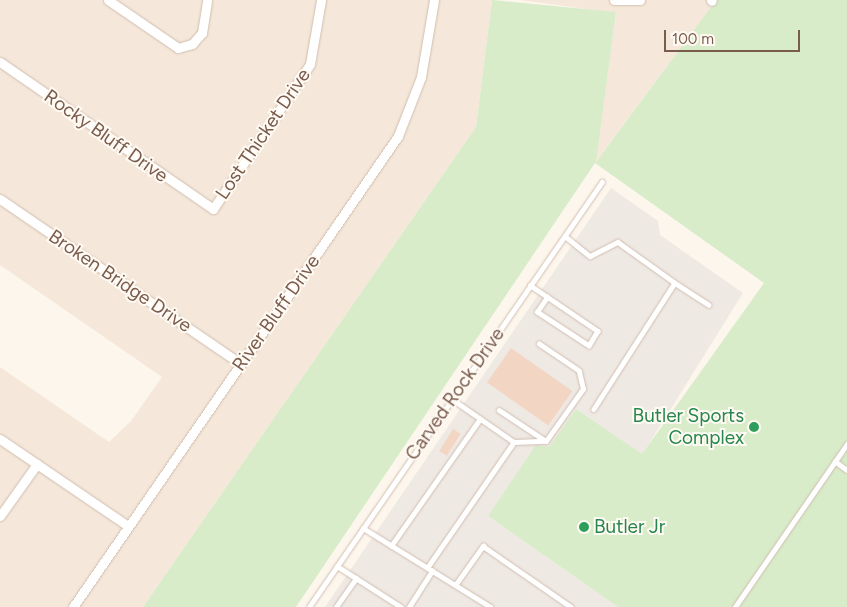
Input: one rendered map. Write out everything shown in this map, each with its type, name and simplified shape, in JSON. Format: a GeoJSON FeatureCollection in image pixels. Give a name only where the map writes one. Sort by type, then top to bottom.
{"type":"FeatureCollection","features":[{"type":"Feature","properties":{"kind":"street"},"geometry":{"type":"LineString","coordinates":[[108,0],[178,48],[192,44],[202,33],[207,0]]}},
{"type":"Feature","properties":{"kind":"street","name":"Lost Thicket Drive"},"geometry":{"type":"LineString","coordinates":[[213,209],[310,64],[321,0]]}},
{"type":"Feature","properties":{"kind":"street","name":"River Bluff Drive"},"geometry":{"type":"LineString","coordinates":[[73,607],[398,136],[421,77],[434,0]]}},
{"type":"Feature","properties":{"kind":"street"},"geometry":{"type":"LineString","coordinates":[[614,0],[640,0]]}},
{"type":"Feature","properties":{"kind":"street","name":"Rocky Bluff Drive"},"geometry":{"type":"LineString","coordinates":[[0,62],[213,209]]}},
{"type":"Feature","properties":{"kind":"street","name":"Broken Bridge Drive"},"geometry":{"type":"LineString","coordinates":[[0,199],[241,364]]}},
{"type":"Feature","properties":{"kind":"street"},"geometry":{"type":"LineString","coordinates":[[0,439],[128,526]]}},
{"type":"Feature","properties":{"kind":"street"},"geometry":{"type":"LineString","coordinates":[[0,516],[37,464]]}},
{"type":"Feature","properties":{"kind":"lane","name":"Carved Rock Drive"},"geometry":{"type":"LineString","coordinates":[[309,607],[602,182]]}},
{"type":"Feature","properties":{"kind":"lane"},"geometry":{"type":"LineString","coordinates":[[565,236],[590,256],[618,242],[709,305]]}},
{"type":"Feature","properties":{"kind":"lane"},"geometry":{"type":"LineString","coordinates":[[594,409],[675,283]]}},
{"type":"Feature","properties":{"kind":"lane"},"geometry":{"type":"LineString","coordinates":[[530,285],[548,297],[598,331],[588,346],[537,312],[548,297]]}},
{"type":"Feature","properties":{"kind":"lane"},"geometry":{"type":"LineString","coordinates":[[539,344],[578,371],[583,389],[546,441]]}},
{"type":"Feature","properties":{"kind":"lane"},"geometry":{"type":"LineString","coordinates":[[452,399],[514,442],[546,441]]}},
{"type":"Feature","properties":{"kind":"lane"},"geometry":{"type":"LineString","coordinates":[[500,410],[546,441]]}},
{"type":"Feature","properties":{"kind":"lane"},"geometry":{"type":"LineString","coordinates":[[391,546],[480,419]]}},
{"type":"Feature","properties":{"kind":"lane"},"geometry":{"type":"LineString","coordinates":[[427,568],[514,442]]}},
{"type":"Feature","properties":{"kind":"lane"},"geometry":{"type":"LineString","coordinates":[[735,607],[847,444]]}},
{"type":"Feature","properties":{"kind":"lane"},"geometry":{"type":"LineString","coordinates":[[835,461],[847,470]]}},
{"type":"Feature","properties":{"kind":"lane"},"geometry":{"type":"LineString","coordinates":[[363,528],[491,607]]}},
{"type":"Feature","properties":{"kind":"lane"},"geometry":{"type":"LineString","coordinates":[[456,584],[483,546],[571,607]]}},
{"type":"Feature","properties":{"kind":"lane"},"geometry":{"type":"LineString","coordinates":[[337,566],[401,607]]}},
{"type":"Feature","properties":{"kind":"lane"},"geometry":{"type":"LineString","coordinates":[[409,607],[432,571]]}},
{"type":"Feature","properties":{"kind":"lane"},"geometry":{"type":"LineString","coordinates":[[336,607],[356,578]]}},
{"type":"Feature","properties":{"kind":"shaded area"},"geometry":{"type":"Polygon","coordinates":[[[0,0],[492,0],[476,127],[143,607],[0,607],[0,367],[109,442],[131,421],[162,377],[0,265],[0,0]]]}},
{"type":"Feature","properties":{"kind":"shaded area"},"geometry":{"type":"Polygon","coordinates":[[[520,0],[716,0],[595,163],[616,13],[520,0]]]}},
{"type":"Feature","properties":{"kind":"shaded area"},"geometry":{"type":"Polygon","coordinates":[[[611,188],[658,221],[660,235],[743,293],[642,455],[576,409],[549,447],[488,516],[618,607],[325,607],[611,188]]]}},
{"type":"Feature","properties":{"kind":"green space"},"geometry":{"type":"Polygon","coordinates":[[[492,0],[616,12],[596,162],[716,0],[847,0],[847,607],[618,607],[488,516],[536,445],[549,447],[576,409],[642,454],[764,283],[595,163],[296,607],[143,607],[476,127],[492,0]]]}},
{"type":"Feature","properties":{"kind":"building"},"geometry":{"type":"Polygon","coordinates":[[[511,348],[572,391],[548,425],[487,382],[511,348]]]}},
{"type":"Feature","properties":{"kind":"building"},"geometry":{"type":"Polygon","coordinates":[[[453,429],[461,434],[447,456],[439,451],[453,429]]]}},
{"type":"Feature","properties":{"kind":"place","name":"Butler Sports Complex"},"geometry":{"type":"Point","coordinates":[754,427]}},
{"type":"Feature","properties":{"kind":"place","name":"Butler Jr"},"geometry":{"type":"Point","coordinates":[584,527]}}]}
